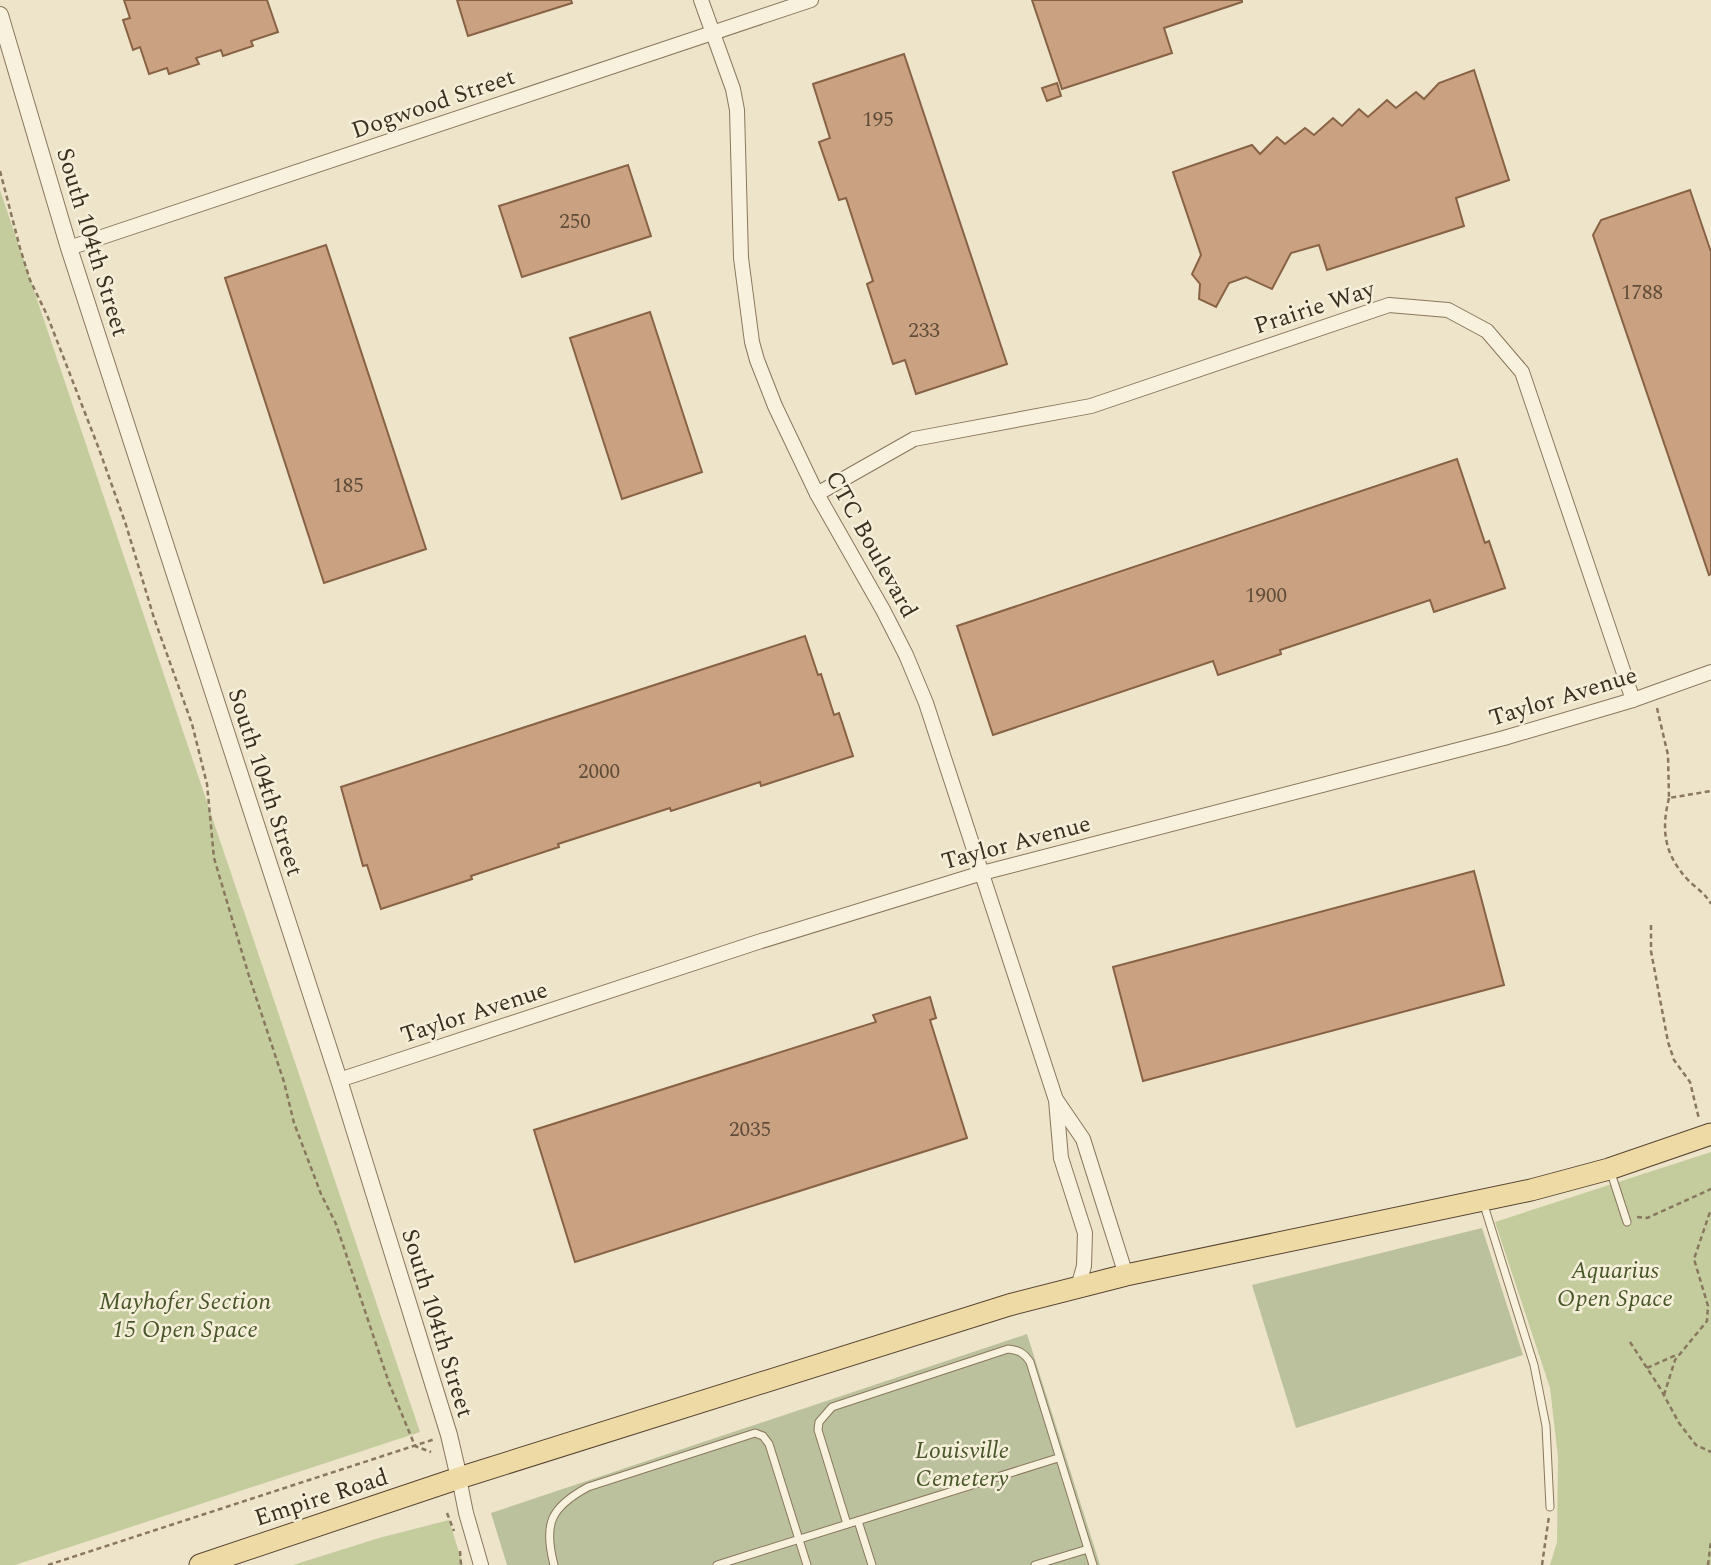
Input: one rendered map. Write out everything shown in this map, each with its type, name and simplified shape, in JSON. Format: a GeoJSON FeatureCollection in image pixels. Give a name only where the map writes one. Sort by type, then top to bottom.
{"type":"FeatureCollection","features":[{"type":"Feature","properties":{"kind":"main road","name":"Empire Road"},"geometry":{"type":"LineString","coordinates":[[200,1565],[459,1478],[1009,1305],[1126,1275],[1482,1201],[1609,1168],[1707,1135]]}},
{"type":"Feature","properties":{"kind":"street","name":"CTC Boulevard"},"geometry":{"type":"LineString","coordinates":[[701,0],[733,89],[737,110],[741,258],[752,342],[775,406],[817,494],[873,590],[906,655],[926,703],[1056,1100],[1061,1158],[1085,1233],[1084,1266],[1078,1287]]}},
{"type":"Feature","properties":{"kind":"street","name":"Dogwood Street"},"geometry":{"type":"LineString","coordinates":[[69,248],[811,0]]}},
{"type":"Feature","properties":{"kind":"street","name":"South 104th Street"},"geometry":{"type":"LineString","coordinates":[[0,15],[69,248],[340,1080],[449,1435],[481,1565]]}},
{"type":"Feature","properties":{"kind":"street","name":"Prairie Way"},"geometry":{"type":"LineString","coordinates":[[817,494],[914,439],[1091,406],[1389,305],[1448,310],[1487,331],[1522,372],[1633,700]]}},
{"type":"Feature","properties":{"kind":"street","name":"Taylor Avenue"},"geometry":{"type":"LineString","coordinates":[[340,1080],[790,932],[982,873],[1504,738],[1633,700],[1711,672]]}},
{"type":"Feature","properties":{"kind":"street","name":"CTC Boulevard"},"geometry":{"type":"LineString","coordinates":[[1056,1100],[1083,1139],[1126,1275]]}},
{"type":"Feature","properties":{"kind":"lane"},"geometry":{"type":"LineString","coordinates":[[1609,1168],[1625,1218]]}},
{"type":"Feature","properties":{"kind":"lane"},"geometry":{"type":"LineString","coordinates":[[1482,1201],[1534,1365],[1546,1426],[1550,1507]]}},
{"type":"Feature","properties":{"kind":"lane"},"geometry":{"type":"LineString","coordinates":[[847,1524],[818,1430],[825,1413],[832,1407],[1008,1349],[1024,1353],[1030,1362],[1093,1565]]}},
{"type":"Feature","properties":{"kind":"lane"},"geometry":{"type":"LineString","coordinates":[[554,1565],[550,1532],[553,1515],[560,1504],[574,1494],[588,1487],[755,1433],[763,1436],[769,1444],[807,1565]]}},
{"type":"Feature","properties":{"kind":"lane"},"geometry":{"type":"LineString","coordinates":[[717,1565],[1058,1458]]}},
{"type":"Feature","properties":{"kind":"lane"},"geometry":{"type":"LineString","coordinates":[[858,1521],[872,1565]]}},
{"type":"Feature","properties":{"kind":"lane"},"geometry":{"type":"LineString","coordinates":[[1035,1565],[1088,1549]]}},
{"type":"Feature","properties":{"kind":"path"},"geometry":{"type":"LineString","coordinates":[[0,171],[30,281],[47,315],[99,449],[192,724],[207,784],[214,858],[249,976],[285,1083],[294,1123],[321,1194],[336,1224],[388,1383],[415,1446],[431,1452]]}},
{"type":"Feature","properties":{"kind":"path"},"geometry":{"type":"LineString","coordinates":[[1653,692],[1668,755],[1669,797],[1664,835],[1679,870],[1711,904]]}},
{"type":"Feature","properties":{"kind":"path"},"geometry":{"type":"LineString","coordinates":[[1669,797],[1711,792]]}},
{"type":"Feature","properties":{"kind":"path"},"geometry":{"type":"LineString","coordinates":[[1651,925],[1651,951],[1668,1042],[1674,1060],[1689,1082],[1707,1135]]}},
{"type":"Feature","properties":{"kind":"path"},"geometry":{"type":"LineString","coordinates":[[1625,1218],[1647,1218],[1711,1189]]}},
{"type":"Feature","properties":{"kind":"path"},"geometry":{"type":"LineString","coordinates":[[1664,1395],[1679,1353],[1707,1321],[1707,1306],[1694,1259],[1711,1209]]}},
{"type":"Feature","properties":{"kind":"path"},"geometry":{"type":"LineString","coordinates":[[1630,1342],[1679,1423],[1696,1445],[1711,1452]]}},
{"type":"Feature","properties":{"kind":"path"},"geometry":{"type":"LineString","coordinates":[[1647,1368],[1679,1353]]}},
{"type":"Feature","properties":{"kind":"path"},"geometry":{"type":"LineString","coordinates":[[48,1565],[449,1435]]}},
{"type":"Feature","properties":{"kind":"path"},"geometry":{"type":"LineString","coordinates":[[1542,1565],[1550,1507]]}},
{"type":"Feature","properties":{"kind":"path"},"geometry":{"type":"LineString","coordinates":[[447,1513],[456,1534]]}},
{"type":"Feature","properties":{"kind":"path"},"geometry":{"type":"LineString","coordinates":[[1707,1565],[1711,1540]]}},
{"type":"Feature","properties":{"kind":"path"},"geometry":{"type":"LineString","coordinates":[[458,1543],[461,1565]]}},
{"type":"Feature","properties":{"kind":"green space","name":"Mayhofer Section 15 Open Space"},"geometry":{"type":"Polygon","coordinates":[[[0,190],[420,1432],[15,1565],[0,1565],[0,190]]]}},
{"type":"Feature","properties":{"kind":"green space","name":"Aquarius Open Space"},"geometry":{"type":"Polygon","coordinates":[[[1711,1152],[1711,1565],[1550,1565],[1557,1542],[1558,1457],[1550,1388],[1495,1222],[1711,1152]]]}},
{"type":"Feature","properties":{"kind":"green space"},"geometry":{"type":"Polygon","coordinates":[[[1482,1228],[1523,1355],[1296,1428],[1252,1285],[1482,1228]]]}},
{"type":"Feature","properties":{"kind":"green space","name":"Louisville Cemetery"},"geometry":{"type":"Polygon","coordinates":[[[1027,1334],[1100,1565],[507,1565],[491,1513],[1027,1334]]]}},
{"type":"Feature","properties":{"kind":"green space"},"geometry":{"type":"Polygon","coordinates":[[[449,1520],[463,1565],[293,1565],[379,1538],[449,1520]]]}},
{"type":"Feature","properties":{"kind":"building"},"geometry":{"type":"Polygon","coordinates":[[[124,0],[267,0],[278,32],[251,41],[253,46],[223,56],[221,50],[196,58],[199,64],[169,74],[167,68],[149,74],[140,47],[133,50],[123,20],[130,18],[124,0]]]}},
{"type":"Feature","properties":{"kind":"building"},"geometry":{"type":"Polygon","coordinates":[[[457,0],[571,0],[572,3],[468,36],[457,0]]]}},
{"type":"Feature","properties":{"kind":"building"},"geometry":{"type":"Polygon","coordinates":[[[1032,0],[1242,2],[1164,28],[1172,53],[1062,89],[1032,0]]]}},
{"type":"Feature","properties":{"kind":"building"},"geometry":{"type":"Polygon","coordinates":[[[904,54],[1007,364],[916,394],[905,360],[893,364],[867,284],[873,281],[846,198],[839,200],[819,142],[830,138],[813,84],[904,54]]]}},
{"type":"Feature","properties":{"kind":"building"},"geometry":{"type":"Polygon","coordinates":[[[1474,70],[1509,180],[1456,198],[1464,226],[1327,270],[1319,245],[1291,253],[1272,289],[1246,277],[1229,283],[1216,307],[1199,299],[1200,284],[1192,274],[1201,255],[1173,172],[1252,145],[1260,154],[1277,137],[1285,144],[1305,128],[1314,135],[1333,118],[1342,126],[1359,109],[1368,117],[1387,100],[1396,108],[1416,92],[1424,99],[1439,83],[1474,70]]]}},
{"type":"Feature","properties":{"kind":"building"},"geometry":{"type":"Polygon","coordinates":[[[1057,83],[1061,96],[1047,101],[1042,88],[1057,83]]]}},
{"type":"Feature","properties":{"kind":"building"},"geometry":{"type":"Polygon","coordinates":[[[628,165],[651,236],[522,277],[499,206],[628,165]]]}},
{"type":"Feature","properties":{"kind":"building"},"geometry":{"type":"Polygon","coordinates":[[[1690,190],[1711,252],[1709,575],[1593,235],[1601,220],[1690,190]]]}},
{"type":"Feature","properties":{"kind":"building"},"geometry":{"type":"Polygon","coordinates":[[[326,245],[426,549],[324,583],[225,278],[326,245]]]}},
{"type":"Feature","properties":{"kind":"building"},"geometry":{"type":"Polygon","coordinates":[[[650,312],[702,472],[622,499],[570,338],[650,312]]]}},
{"type":"Feature","properties":{"kind":"building"},"geometry":{"type":"Polygon","coordinates":[[[1457,459],[1485,543],[1489,541],[1505,588],[1434,612],[1430,600],[1280,650],[1281,654],[1218,675],[1213,661],[993,735],[957,626],[1457,459]]]}},
{"type":"Feature","properties":{"kind":"building"},"geometry":{"type":"Polygon","coordinates":[[[805,636],[834,715],[839,713],[853,756],[761,786],[760,782],[671,811],[670,808],[558,844],[559,847],[471,876],[472,879],[381,909],[367,865],[363,866],[341,787],[805,636]]]}},
{"type":"Feature","properties":{"kind":"building"},"geometry":{"type":"Polygon","coordinates":[[[1474,871],[1504,985],[1143,1081],[1113,967],[1474,871]]]}},
{"type":"Feature","properties":{"kind":"building"},"geometry":{"type":"Polygon","coordinates":[[[930,997],[936,1018],[930,1020],[967,1138],[575,1262],[534,1130],[876,1022],[873,1015],[930,997]]]}}]}
